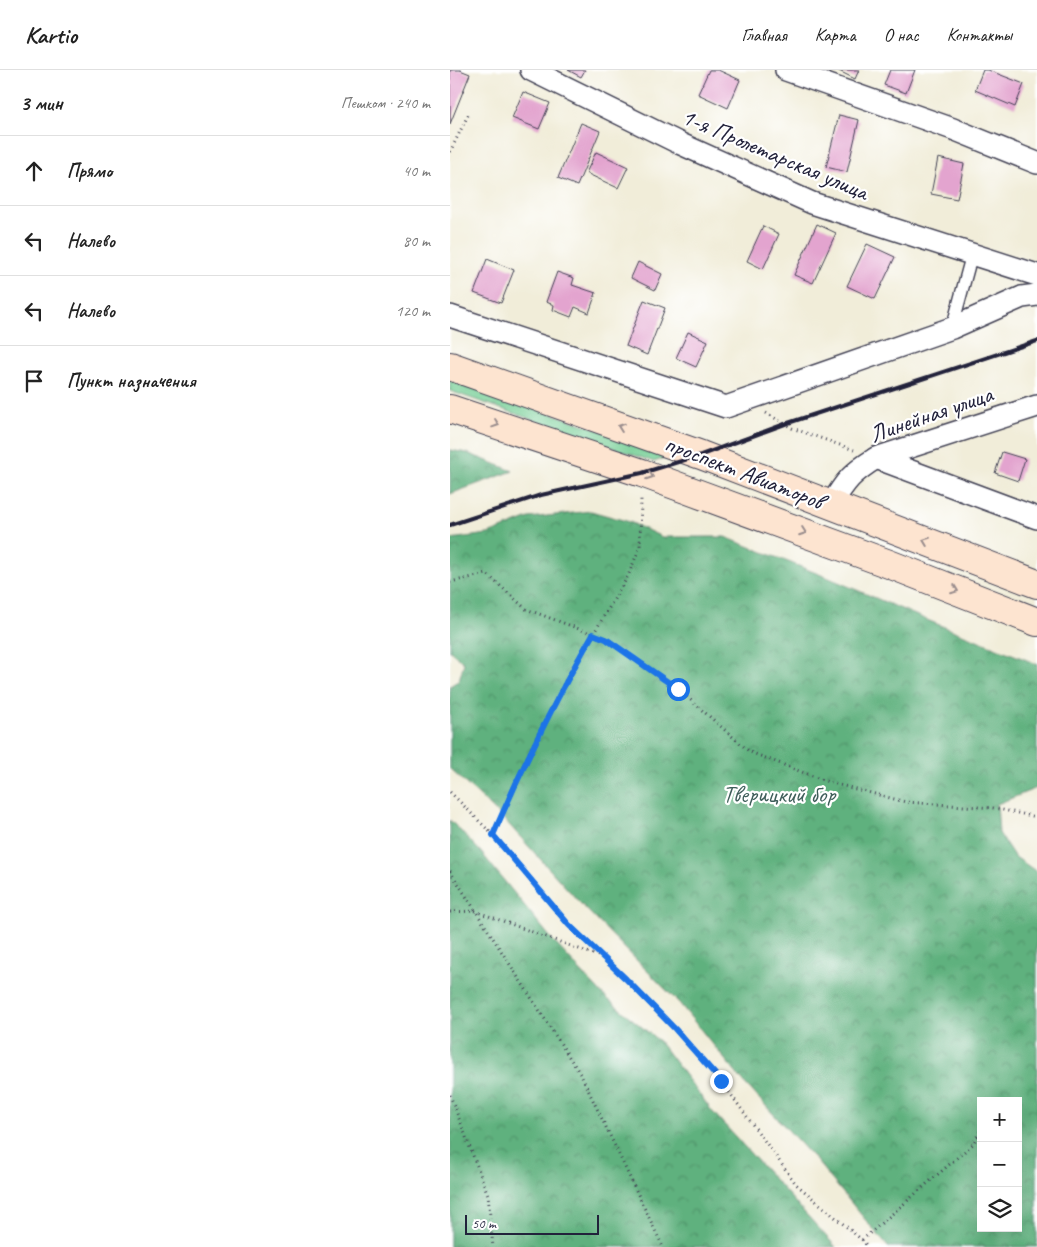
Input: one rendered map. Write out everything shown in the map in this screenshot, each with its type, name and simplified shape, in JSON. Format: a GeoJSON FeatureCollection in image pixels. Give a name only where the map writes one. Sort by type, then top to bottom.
{"type":"FeatureCollection","features":[{"type":"Feature","properties":{"kind":"main road","name":"проспект Авиаторов"},"geometry":{"type":"LineString","coordinates":[[450,366],[701,455],[1037,584]]}},
{"type":"Feature","properties":{"kind":"main road","name":"проспект Авиаторов"},"geometry":{"type":"LineString","coordinates":[[450,409],[642,473],[890,564],[1037,622]]}},
{"type":"Feature","properties":{"kind":"street","name":"1-я Пролетарская улица"},"geometry":{"type":"LineString","coordinates":[[530,70],[681,144],[812,203],[1037,275]]}},
{"type":"Feature","properties":{"kind":"street"},"geometry":{"type":"LineString","coordinates":[[786,70],[952,129],[1037,163]]}},
{"type":"Feature","properties":{"kind":"street"},"geometry":{"type":"LineString","coordinates":[[450,316],[735,404],[952,328],[1022,297],[1037,295]]}},
{"type":"Feature","properties":{"kind":"street","name":"Линейная улица"},"geometry":{"type":"LineString","coordinates":[[831,505],[842,486],[855,472],[876,458],[1037,406]]}},
{"type":"Feature","properties":{"kind":"street"},"geometry":{"type":"LineString","coordinates":[[876,458],[1037,518]]}},
{"type":"Feature","properties":{"kind":"lane"},"geometry":{"type":"LineString","coordinates":[[952,328],[972,254]]}},
{"type":"Feature","properties":{"kind":"path"},"geometry":{"type":"LineString","coordinates":[[450,152],[469,113]]}},
{"type":"Feature","properties":{"kind":"path"},"geometry":{"type":"LineString","coordinates":[[735,404],[792,428],[876,458]]}},
{"type":"Feature","properties":{"kind":"path"},"geometry":{"type":"LineString","coordinates":[[493,835],[531,750],[570,673],[628,576],[640,547],[641,498]]}},
{"type":"Feature","properties":{"kind":"path"},"geometry":{"type":"LineString","coordinates":[[450,582],[487,574],[526,608],[606,639],[678,689],[750,752],[828,782],[906,802],[993,808],[1037,817]]}},
{"type":"Feature","properties":{"kind":"path"},"geometry":{"type":"LineString","coordinates":[[450,792],[493,835],[569,925],[675,1029],[721,1081],[796,1184],[868,1247]]}},
{"type":"Feature","properties":{"kind":"path"},"geometry":{"type":"LineString","coordinates":[[450,872],[582,1077],[663,1247]]}},
{"type":"Feature","properties":{"kind":"path"},"geometry":{"type":"LineString","coordinates":[[450,912],[475,911],[604,958]]}},
{"type":"Feature","properties":{"kind":"path"},"geometry":{"type":"LineString","coordinates":[[450,1095],[488,1195],[493,1247]]}},
{"type":"Feature","properties":{"kind":"path"},"geometry":{"type":"LineString","coordinates":[[862,1240],[973,1144],[977,1136]]}},
{"type":"Feature","properties":{"kind":"green space"},"geometry":{"type":"Polygon","coordinates":[[[450,379],[673,455],[654,462],[450,391],[450,379]]]}},
{"type":"Feature","properties":{"kind":"green space"},"geometry":{"type":"Polygon","coordinates":[[[450,450],[467,453],[513,471],[450,494],[450,450]]]}},
{"type":"Feature","properties":{"kind":"green space","name":"Тверицкий бор"},"geometry":{"type":"Polygon","coordinates":[[[591,511],[630,522],[662,537],[725,537],[1037,664],[1037,788],[997,804],[999,833],[1014,856],[1037,872],[1037,1247],[888,1247],[813,1157],[740,1078],[680,1004],[580,903],[503,818],[450,769],[450,686],[459,680],[464,663],[450,651],[450,539],[488,534],[529,518],[591,511]]]}},
{"type":"Feature","properties":{"kind":"green space"},"geometry":{"type":"Polygon","coordinates":[[[450,820],[480,851],[555,943],[603,995],[659,1041],[712,1111],[836,1247],[450,1247],[450,820]]]}},
{"type":"Feature","properties":{"kind":"building"},"geometry":{"type":"Polygon","coordinates":[[[450,70],[460,70],[470,74],[450,124],[450,70]]]}},
{"type":"Feature","properties":{"kind":"building"},"geometry":{"type":"Polygon","coordinates":[[[568,70],[585,70],[581,77],[568,70]]]}},
{"type":"Feature","properties":{"kind":"building"},"geometry":{"type":"Polygon","coordinates":[[[709,70],[718,70],[740,80],[728,108],[698,94],[709,70]]]}},
{"type":"Feature","properties":{"kind":"building"},"geometry":{"type":"Polygon","coordinates":[[[837,70],[859,70],[855,79],[837,70]]]}},
{"type":"Feature","properties":{"kind":"building"},"geometry":{"type":"Polygon","coordinates":[[[890,70],[915,70],[906,93],[884,85],[890,70]]]}},
{"type":"Feature","properties":{"kind":"building"},"geometry":{"type":"Polygon","coordinates":[[[983,70],[988,70],[1024,84],[1015,107],[975,90],[983,70]]]}},
{"type":"Feature","properties":{"kind":"building"},"geometry":{"type":"Polygon","coordinates":[[[523,92],[550,103],[539,129],[512,118],[523,92]]]}},
{"type":"Feature","properties":{"kind":"building"},"geometry":{"type":"Polygon","coordinates":[[[839,115],[859,120],[847,172],[826,167],[839,115]]]}},
{"type":"Feature","properties":{"kind":"building"},"geometry":{"type":"Polygon","coordinates":[[[581,123],[600,131],[577,186],[558,178],[581,123]]]}},
{"type":"Feature","properties":{"kind":"building"},"geometry":{"type":"Polygon","coordinates":[[[596,152],[628,167],[618,188],[586,173],[596,152]]]}},
{"type":"Feature","properties":{"kind":"building"},"geometry":{"type":"Polygon","coordinates":[[[938,158],[964,164],[957,199],[931,194],[938,158]]]}},
{"type":"Feature","properties":{"kind":"building"},"geometry":{"type":"Polygon","coordinates":[[[817,224],[836,233],[813,283],[794,275],[817,224]]]}},
{"type":"Feature","properties":{"kind":"building"},"geometry":{"type":"Polygon","coordinates":[[[763,226],[779,234],[763,269],[747,261],[763,226]]]}},
{"type":"Feature","properties":{"kind":"building"},"geometry":{"type":"Polygon","coordinates":[[[867,244],[895,257],[875,299],[847,286],[867,244]]]}},
{"type":"Feature","properties":{"kind":"building"},"geometry":{"type":"Polygon","coordinates":[[[487,259],[514,270],[501,303],[474,293],[487,259]]]}},
{"type":"Feature","properties":{"kind":"building"},"geometry":{"type":"Polygon","coordinates":[[[638,262],[662,274],[655,290],[631,278],[638,262]]]}},
{"type":"Feature","properties":{"kind":"building"},"geometry":{"type":"Polygon","coordinates":[[[557,272],[574,278],[572,285],[596,293],[589,313],[575,307],[571,317],[553,310],[554,305],[546,302],[557,272]]]}},
{"type":"Feature","properties":{"kind":"building"},"geometry":{"type":"Polygon","coordinates":[[[644,300],[665,308],[647,355],[626,346],[644,300]]]}},
{"type":"Feature","properties":{"kind":"building"},"geometry":{"type":"Polygon","coordinates":[[[688,332],[708,341],[696,367],[676,358],[688,332]]]}},
{"type":"Feature","properties":{"kind":"building"},"geometry":{"type":"Polygon","coordinates":[[[1002,452],[1025,459],[1018,481],[995,473],[1002,452]]]}},
{"type":"Feature","properties":{"kind":"railway"},"geometry":{"type":"LineString","coordinates":[[450,525],[541,495],[642,473],[701,455],[785,424],[1037,341]]}},
{"type":"Feature","properties":{"kind":"route"},"geometry":{"type":"LineString","coordinates":[[678,689],[606,639],[593,634],[570,673],[531,750],[493,835],[569,925],[675,1029],[721,1081]]}}]}
